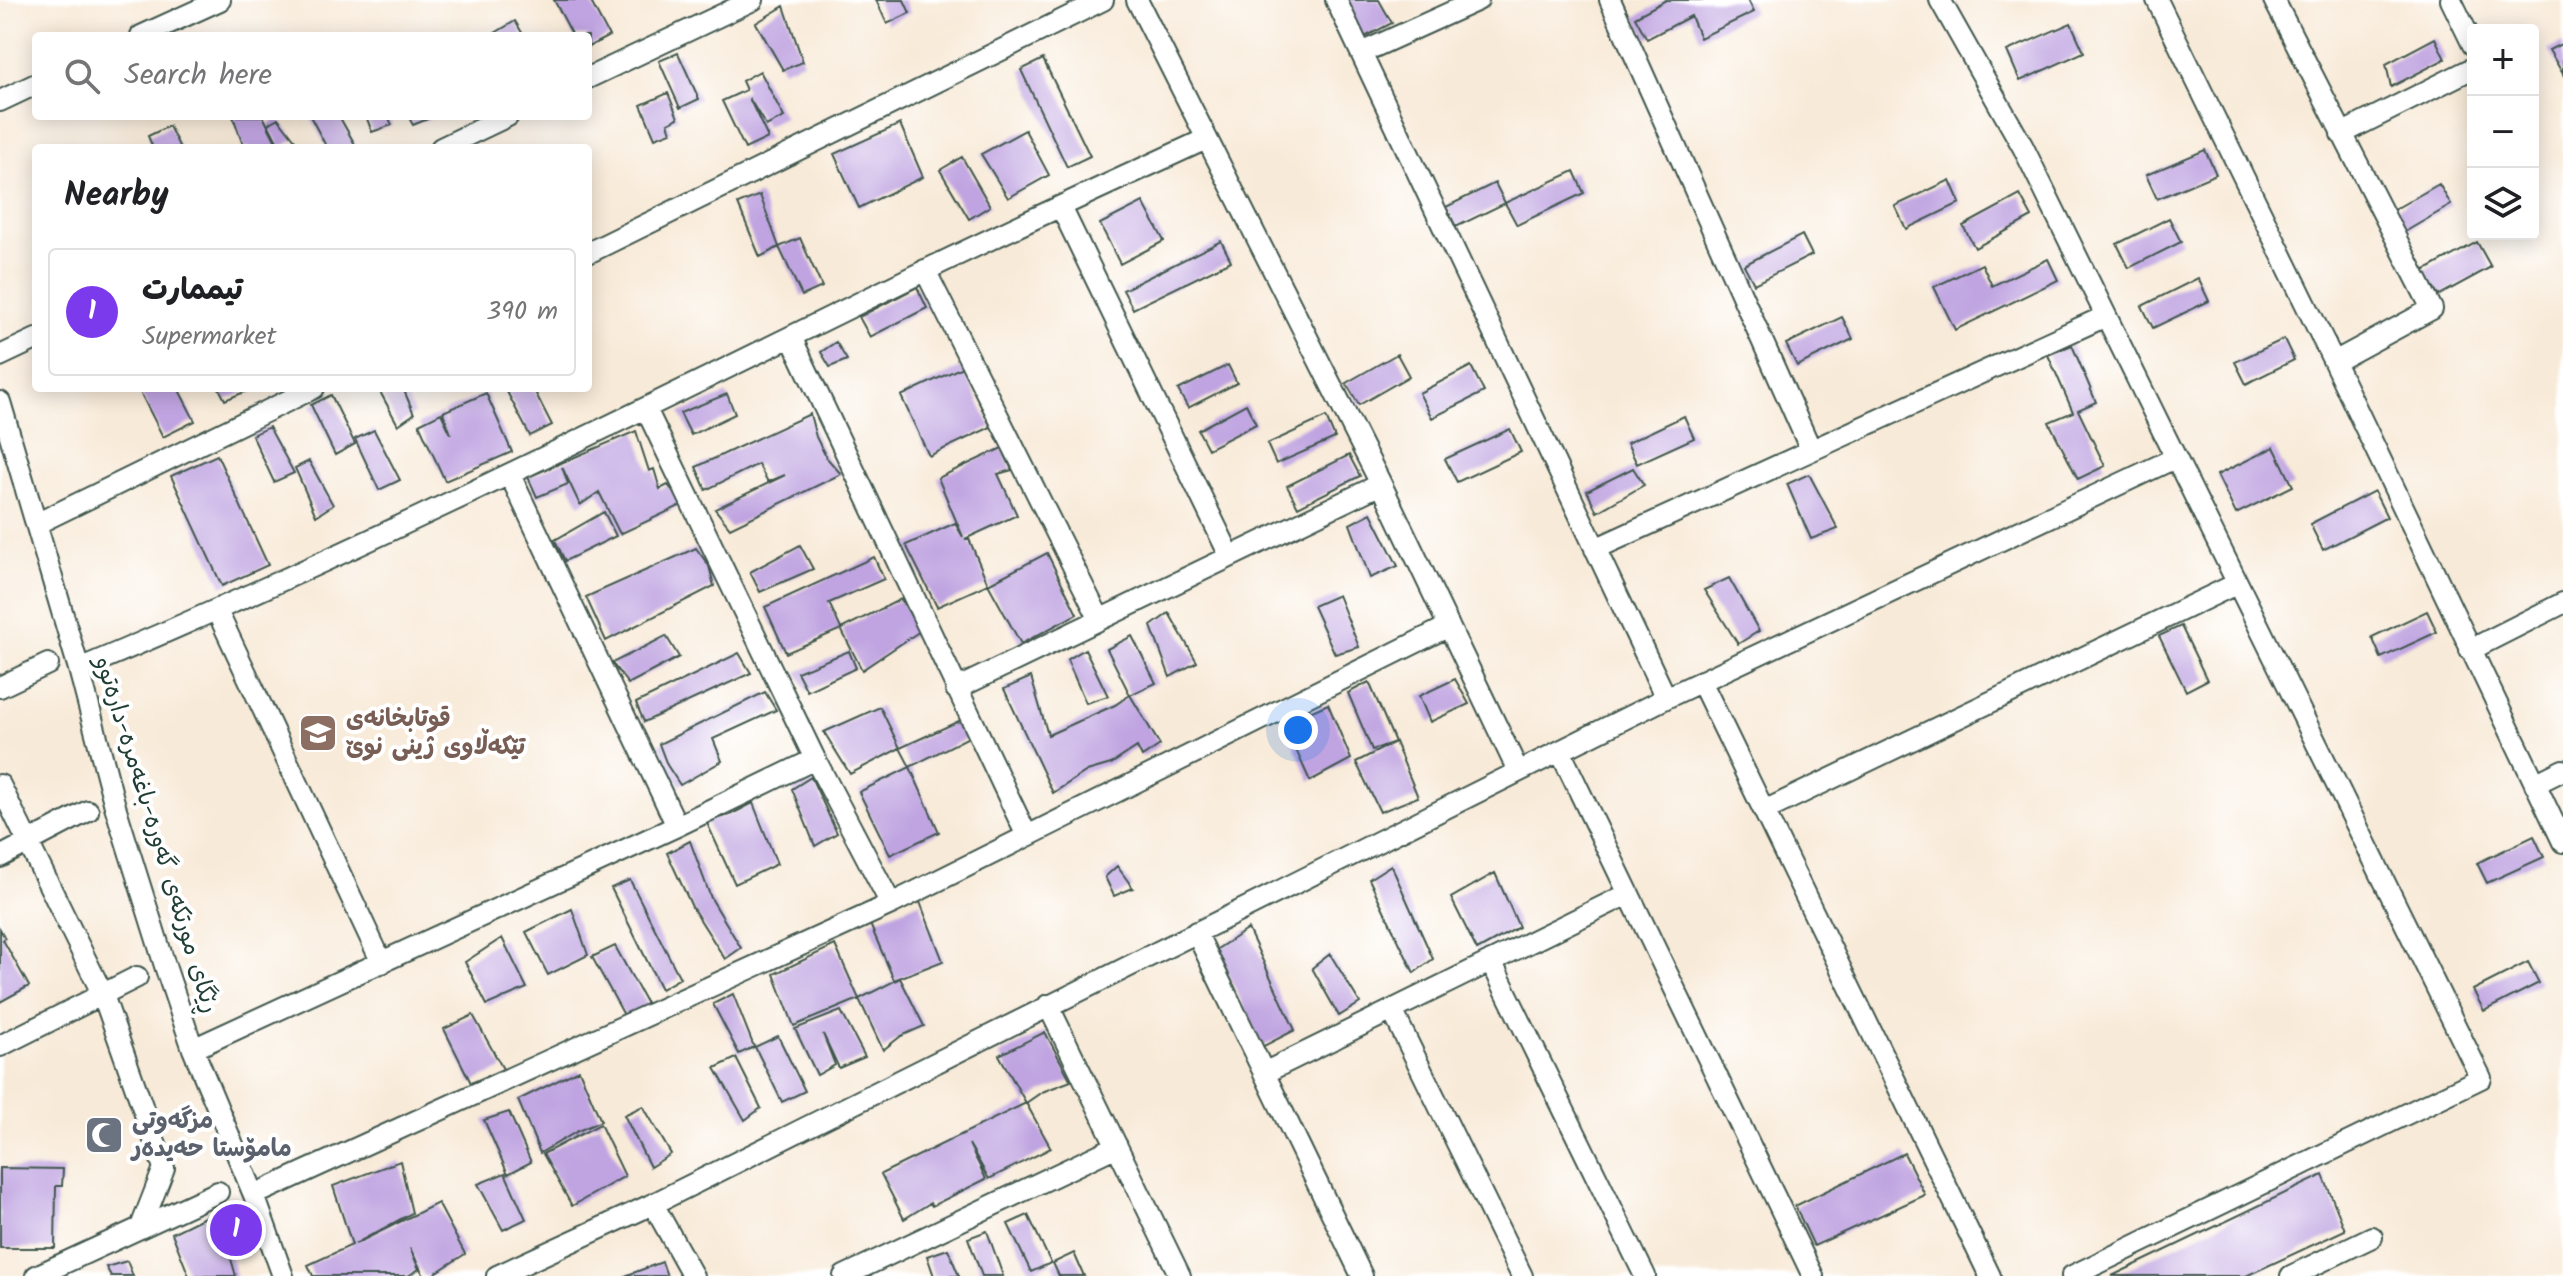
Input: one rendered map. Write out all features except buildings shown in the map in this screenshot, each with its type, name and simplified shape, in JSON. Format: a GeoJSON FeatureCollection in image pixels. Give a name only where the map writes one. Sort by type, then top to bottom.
{"type":"FeatureCollection","features":[{"type":"Feature","properties":{"kind":"street"},"geometry":{"type":"LineString","coordinates":[[150,32],[220,0]]}},
{"type":"Feature","properties":{"kind":"street"},"geometry":{"type":"LineString","coordinates":[[592,76],[753,0]]}},
{"type":"Feature","properties":{"kind":"street"},"geometry":{"type":"LineString","coordinates":[[592,251],[1103,0]]}},
{"type":"Feature","properties":{"kind":"street"},"geometry":{"type":"LineString","coordinates":[[1137,0],[1381,484],[1518,771]]}},
{"type":"Feature","properties":{"kind":"street"},"geometry":{"type":"LineString","coordinates":[[1336,0],[1666,698]]}},
{"type":"Feature","properties":{"kind":"street"},"geometry":{"type":"LineString","coordinates":[[1361,53],[1478,0]]}},
{"type":"Feature","properties":{"kind":"street"},"geometry":{"type":"LineString","coordinates":[[1610,0],[1811,450]]}},
{"type":"Feature","properties":{"kind":"street"},"geometry":{"type":"LineString","coordinates":[[1940,0],[2023,147],[2481,1078],[2072,1276]]}},
{"type":"Feature","properties":{"kind":"street"},"geometry":{"type":"LineString","coordinates":[[2157,0],[2563,842]]}},
{"type":"Feature","properties":{"kind":"street"},"geometry":{"type":"LineString","coordinates":[[2274,0],[2432,309],[2334,362]]}},
{"type":"Feature","properties":{"kind":"street"},"geometry":{"type":"LineString","coordinates":[[2451,0],[2467,33]]}},
{"type":"Feature","properties":{"kind":"street"},"geometry":{"type":"LineString","coordinates":[[2341,134],[2467,71]]}},
{"type":"Feature","properties":{"kind":"street"},"geometry":{"type":"LineString","coordinates":[[0,101],[32,86]]}},
{"type":"Feature","properties":{"kind":"street"},"geometry":{"type":"LineString","coordinates":[[449,144],[500,120]]}},
{"type":"Feature","properties":{"kind":"street"},"geometry":{"type":"LineString","coordinates":[[79,669],[217,611],[510,475],[925,270],[1206,139]]}},
{"type":"Feature","properties":{"kind":"street"},"geometry":{"type":"LineString","coordinates":[[1061,207],[1230,556]]}},
{"type":"Feature","properties":{"kind":"street"},"geometry":{"type":"LineString","coordinates":[[925,270],[1099,618]]}},
{"type":"Feature","properties":{"kind":"street"},"geometry":{"type":"LineString","coordinates":[[1595,549],[2106,316]]}},
{"type":"Feature","properties":{"kind":"street"},"geometry":{"type":"LineString","coordinates":[[791,337],[1027,836]]}},
{"type":"Feature","properties":{"kind":"street"},"geometry":{"type":"LineString","coordinates":[[0,356],[32,341]]}},
{"type":"Feature","properties":{"kind":"street"},"geometry":{"type":"LineString","coordinates":[[36,524],[306,392]]}},
{"type":"Feature","properties":{"kind":"street","name":"ڕێگای مورتکەی گەورە-باغەمرە-دارەتوو"},"geometry":{"type":"LineString","coordinates":[[0,402],[79,669],[115,806],[193,1049],[254,1195],[283,1276]]}},
{"type":"Feature","properties":{"kind":"street"},"geometry":{"type":"LineString","coordinates":[[646,409],[815,759],[891,904]]}},
{"type":"Feature","properties":{"kind":"street"},"geometry":{"type":"LineString","coordinates":[[510,1273],[1666,698],[2175,458]]}},
{"type":"Feature","properties":{"kind":"street"},"geometry":{"type":"LineString","coordinates":[[510,475],[677,826]]}},
{"type":"Feature","properties":{"kind":"street"},"geometry":{"type":"LineString","coordinates":[[956,689],[1381,484]]}},
{"type":"Feature","properties":{"kind":"street"},"geometry":{"type":"LineString","coordinates":[[1764,811],[2236,584]]}},
{"type":"Feature","properties":{"kind":"street"},"geometry":{"type":"LineString","coordinates":[[2470,650],[2563,603]]}},
{"type":"Feature","properties":{"kind":"street"},"geometry":{"type":"LineString","coordinates":[[217,611],[382,963]]}},
{"type":"Feature","properties":{"kind":"street"},"geometry":{"type":"LineString","coordinates":[[254,1195],[891,904],[1449,626]]}},
{"type":"Feature","properties":{"kind":"street"},"geometry":{"type":"LineString","coordinates":[[0,687],[48,664]]}},
{"type":"Feature","properties":{"kind":"street"},"geometry":{"type":"LineString","coordinates":[[1701,681],[1990,1276]]}},
{"type":"Feature","properties":{"kind":"street"},"geometry":{"type":"LineString","coordinates":[[1560,751],[1813,1276]]}},
{"type":"Feature","properties":{"kind":"street"},"geometry":{"type":"LineString","coordinates":[[193,1049],[677,826],[815,759]]}},
{"type":"Feature","properties":{"kind":"street"},"geometry":{"type":"LineString","coordinates":[[2535,784],[2563,770]]}},
{"type":"Feature","properties":{"kind":"street"},"geometry":{"type":"LineString","coordinates":[[0,785],[103,995],[164,1168],[141,1227]]}},
{"type":"Feature","properties":{"kind":"street"},"geometry":{"type":"LineString","coordinates":[[0,857],[88,811]]}},
{"type":"Feature","properties":{"kind":"street"},"geometry":{"type":"LineString","coordinates":[[1264,1073],[1628,894]]}},
{"type":"Feature","properties":{"kind":"street"},"geometry":{"type":"LineString","coordinates":[[1196,932],[1362,1276]]}},
{"type":"Feature","properties":{"kind":"street"},"geometry":{"type":"LineString","coordinates":[[1491,961],[1645,1276]]}},
{"type":"Feature","properties":{"kind":"street"},"geometry":{"type":"LineString","coordinates":[[0,1046],[137,977]]}},
{"type":"Feature","properties":{"kind":"street"},"geometry":{"type":"LineString","coordinates":[[1048,1005],[1180,1276]]}},
{"type":"Feature","properties":{"kind":"street"},"geometry":{"type":"LineString","coordinates":[[1392,1010],[1522,1276]]}},
{"type":"Feature","properties":{"kind":"street"},"geometry":{"type":"LineString","coordinates":[[844,1276],[1117,1146]]}},
{"type":"Feature","properties":{"kind":"street"},"geometry":{"type":"LineString","coordinates":[[36,1276],[218,1192]]}},
{"type":"Feature","properties":{"kind":"street"},"geometry":{"type":"LineString","coordinates":[[653,1204],[693,1276]]}},
{"type":"Feature","properties":{"kind":"street"},"geometry":{"type":"LineString","coordinates":[[2291,1276],[2372,1237]]}},
{"type":"Feature","properties":{"kind":"place","name":"قوتابخانەی تێکەڵاوی ژینی نوێ"},"geometry":{"type":"Point","coordinates":[318,733]}},
{"type":"Feature","properties":{"kind":"place","name":"مزگەوتی مامۆستا حەیدەر"},"geometry":{"type":"Point","coordinates":[104,1135]}},
{"type":"Feature","properties":{"kind":"place","name":"تیممارت"},"geometry":{"type":"Point","coordinates":[236,1230]}}]}
